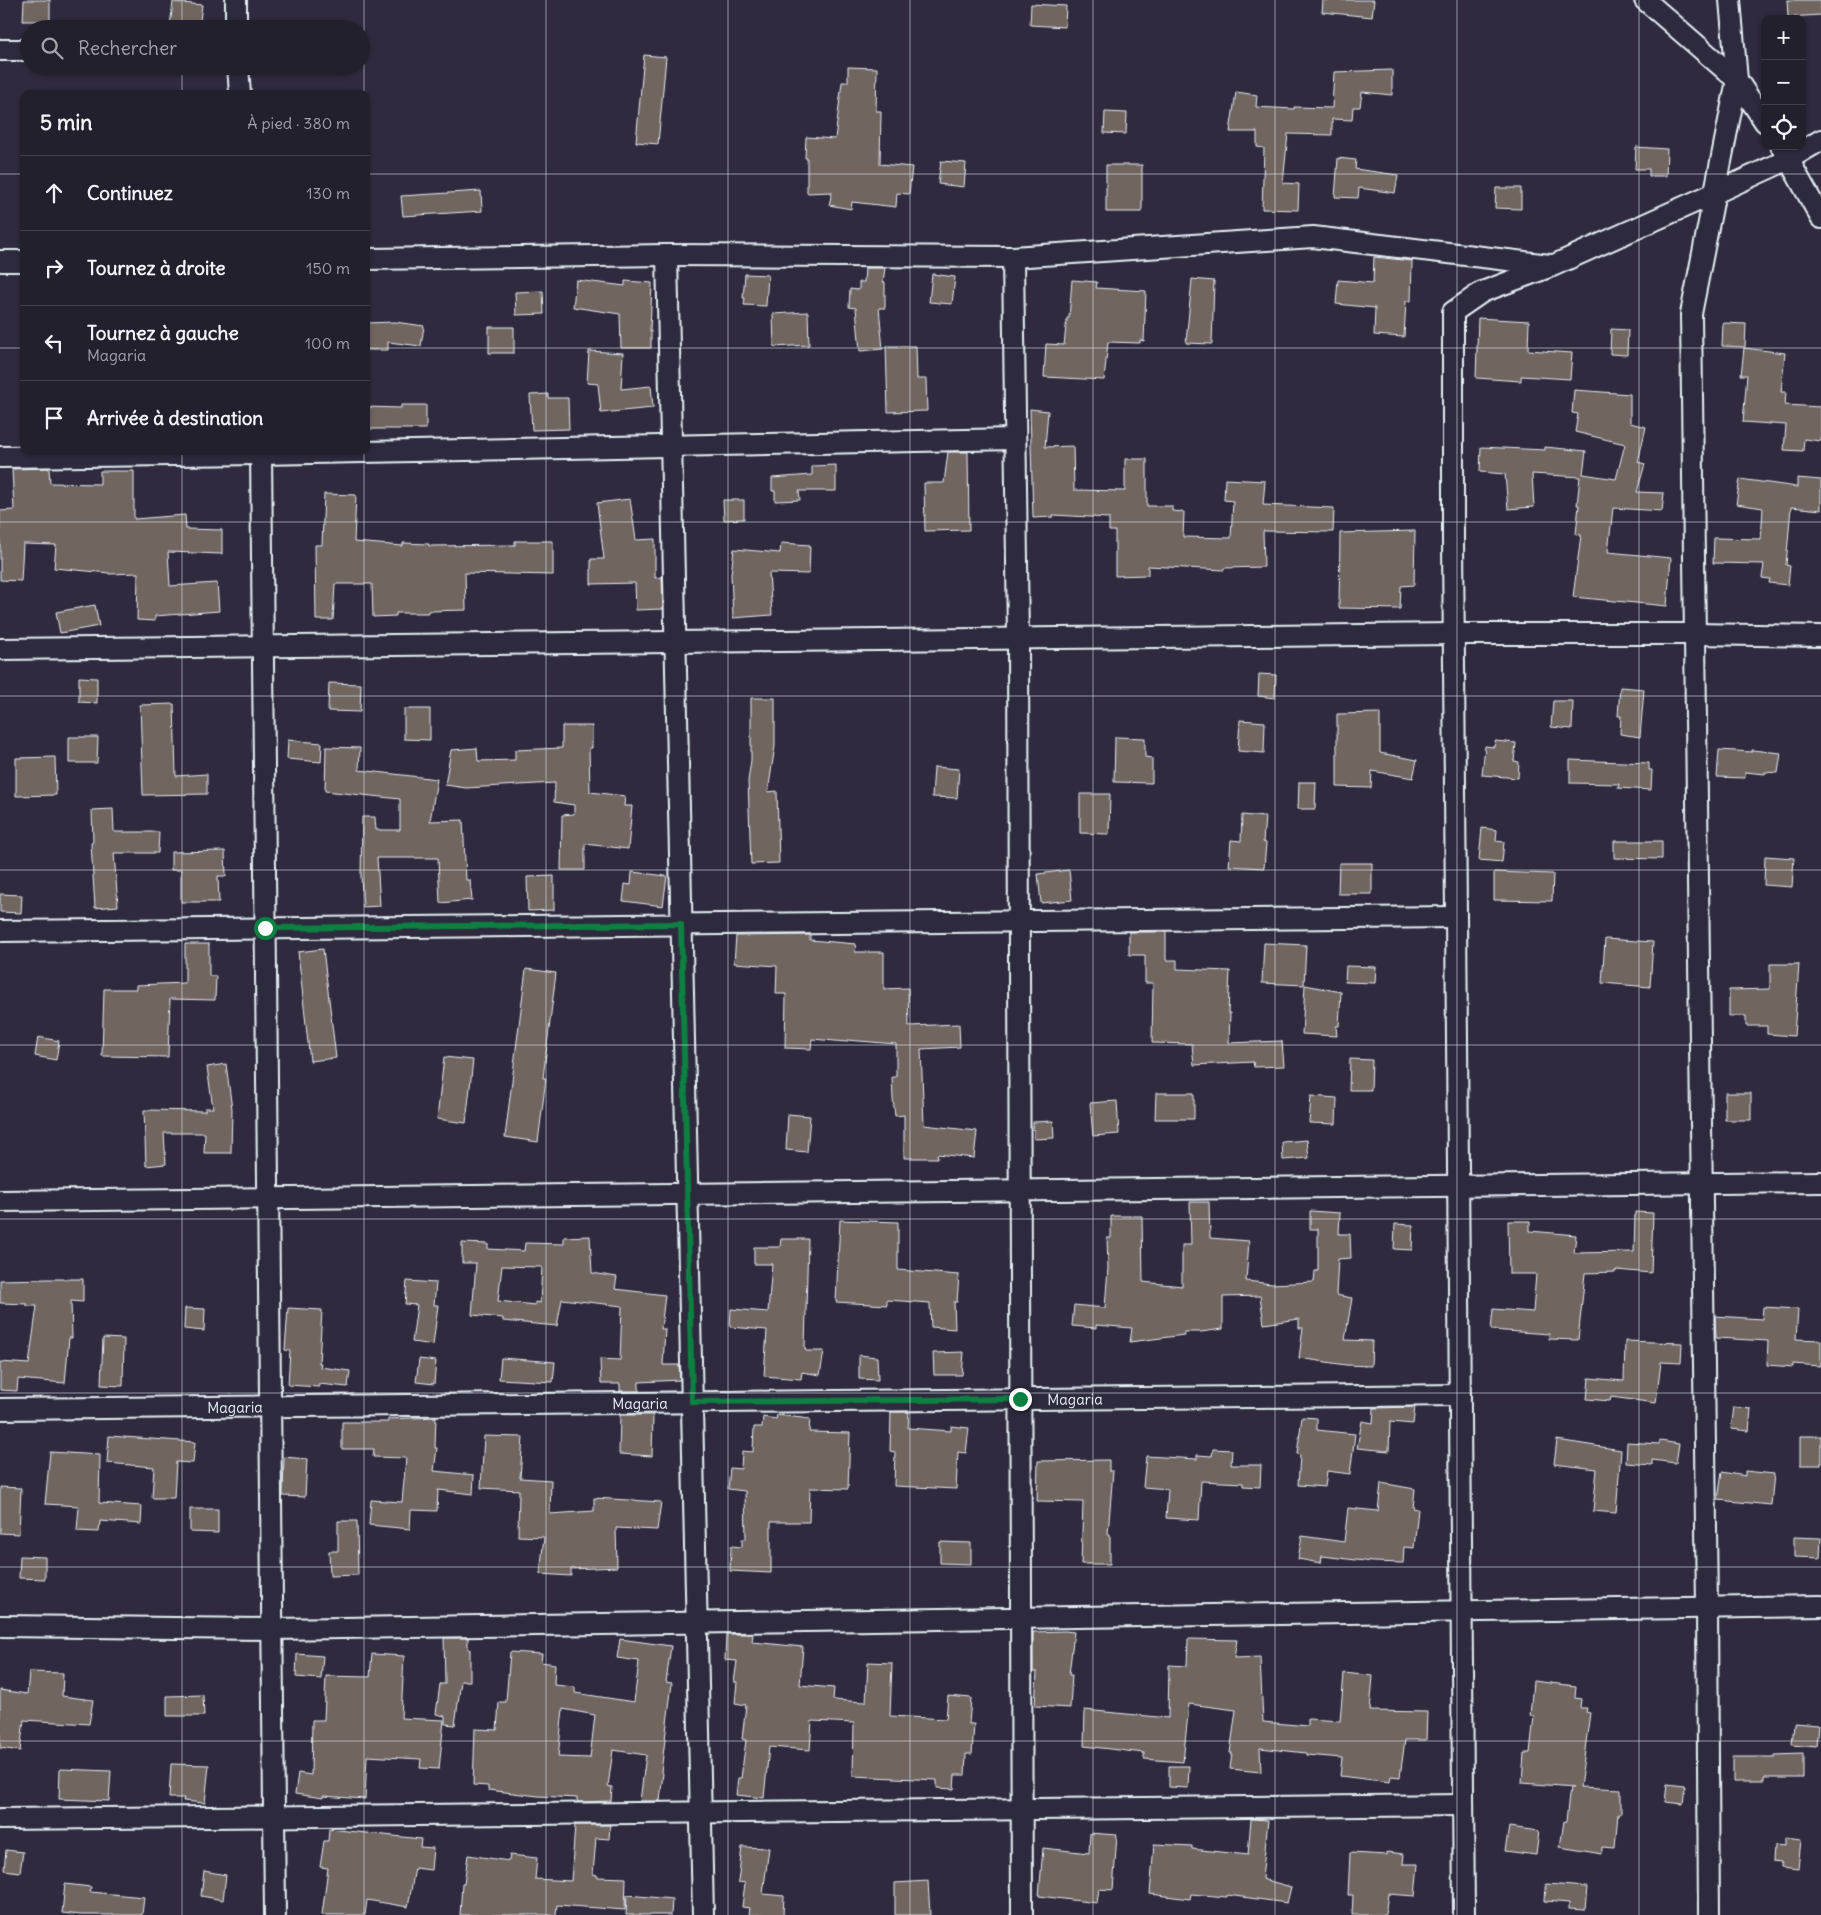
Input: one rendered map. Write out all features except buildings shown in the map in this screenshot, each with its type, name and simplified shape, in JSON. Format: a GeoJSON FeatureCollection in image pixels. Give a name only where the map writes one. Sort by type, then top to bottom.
{"type":"FeatureCollection","features":[{"type":"Feature","properties":{"kind":"street"},"geometry":{"type":"LineString","coordinates":[[236,0],[236,20]]}},
{"type":"Feature","properties":{"kind":"street"},"geometry":{"type":"LineString","coordinates":[[1645,0],[1737,80],[1761,116]]}},
{"type":"Feature","properties":{"kind":"street"},"geometry":{"type":"LineString","coordinates":[[1709,1915],[1691,314],[1737,80],[1730,0]]}},
{"type":"Feature","properties":{"kind":"street"},"geometry":{"type":"LineString","coordinates":[[0,50],[20,50]]}},
{"type":"Feature","properties":{"kind":"street"},"geometry":{"type":"LineString","coordinates":[[239,75],[240,90]]}},
{"type":"Feature","properties":{"kind":"street"},"geometry":{"type":"LineString","coordinates":[[1464,1915],[1453,312],[1482,292],[1552,266],[1715,193],[1785,153],[1821,140]]}},
{"type":"Feature","properties":{"kind":"street"},"geometry":{"type":"LineString","coordinates":[[1785,153],[1821,218]]}},
{"type":"Feature","properties":{"kind":"street"},"geometry":{"type":"LineString","coordinates":[[370,259],[667,256],[1013,257],[1313,237],[1552,266]]}},
{"type":"Feature","properties":{"kind":"street"},"geometry":{"type":"LineString","coordinates":[[667,256],[703,1915]]}},
{"type":"Feature","properties":{"kind":"street"},"geometry":{"type":"LineString","coordinates":[[1013,257],[1018,638],[1022,1915]]}},
{"type":"Feature","properties":{"kind":"street"},"geometry":{"type":"LineString","coordinates":[[0,261],[20,261]]}},
{"type":"Feature","properties":{"kind":"street"},"geometry":{"type":"LineString","coordinates":[[370,451],[1015,439]]}},
{"type":"Feature","properties":{"kind":"street"},"geometry":{"type":"LineString","coordinates":[[0,457],[130,455]]}},
{"type":"Feature","properties":{"kind":"street"},"geometry":{"type":"LineString","coordinates":[[261,455],[275,1915]]}},
{"type":"Feature","properties":{"kind":"street"},"geometry":{"type":"LineString","coordinates":[[0,649],[1454,634],[1821,636]]}},
{"type":"Feature","properties":{"kind":"street"},"geometry":{"type":"LineString","coordinates":[[0,931],[1456,917]]}},
{"type":"Feature","properties":{"kind":"street"},"geometry":{"type":"LineString","coordinates":[[0,1201],[1821,1182]]}},
{"type":"Feature","properties":{"kind":"street","name":"Magaria"},"geometry":{"type":"LineString","coordinates":[[0,1409],[1460,1395]]}},
{"type":"Feature","properties":{"kind":"street"},"geometry":{"type":"LineString","coordinates":[[0,1626],[272,1630],[1821,1606]]}},
{"type":"Feature","properties":{"kind":"street"},"geometry":{"type":"LineString","coordinates":[[0,1820],[1463,1805]]}},
{"type":"Feature","properties":{"kind":"route"},"geometry":{"type":"LineString","coordinates":[[265,928],[681,924],[692,1402],[1020,1399]]}}]}
